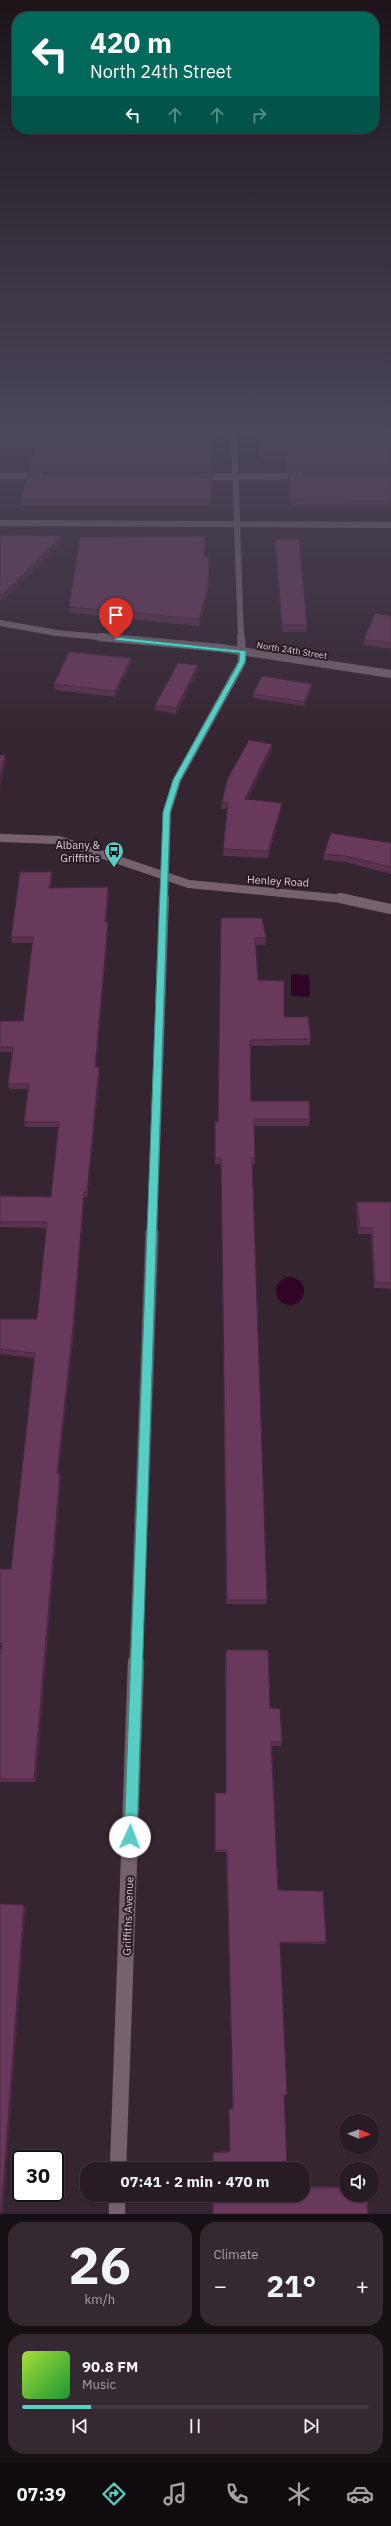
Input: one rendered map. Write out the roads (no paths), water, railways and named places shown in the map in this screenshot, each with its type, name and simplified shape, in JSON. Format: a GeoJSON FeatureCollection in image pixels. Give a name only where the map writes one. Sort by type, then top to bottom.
{"type":"FeatureCollection","features":[{"type":"Feature","properties":{"kind":"street","name":"Griffiths Avenue"},"geometry":{"type":"LineString","coordinates":[[118,2162],[167,812],[171,796],[242,662],[243,651],[239,537]]}},
{"type":"Feature","properties":{"kind":"street","name":"North 24th Street"},"geometry":{"type":"LineString","coordinates":[[0,623],[57,633],[243,651],[391,674]]}},
{"type":"Feature","properties":{"kind":"street","name":"Henley Road"},"geometry":{"type":"LineString","coordinates":[[0,838],[59,840],[198,886],[335,896],[391,909]]}},
{"type":"Feature","properties":{"kind":"street"},"geometry":{"type":"LineString","coordinates":[[117,2202],[117,2214]]}},
{"type":"Feature","properties":{"kind":"place","name":"Albany & Griffiths"},"geometry":{"type":"Point","coordinates":[114,868]}}]}
